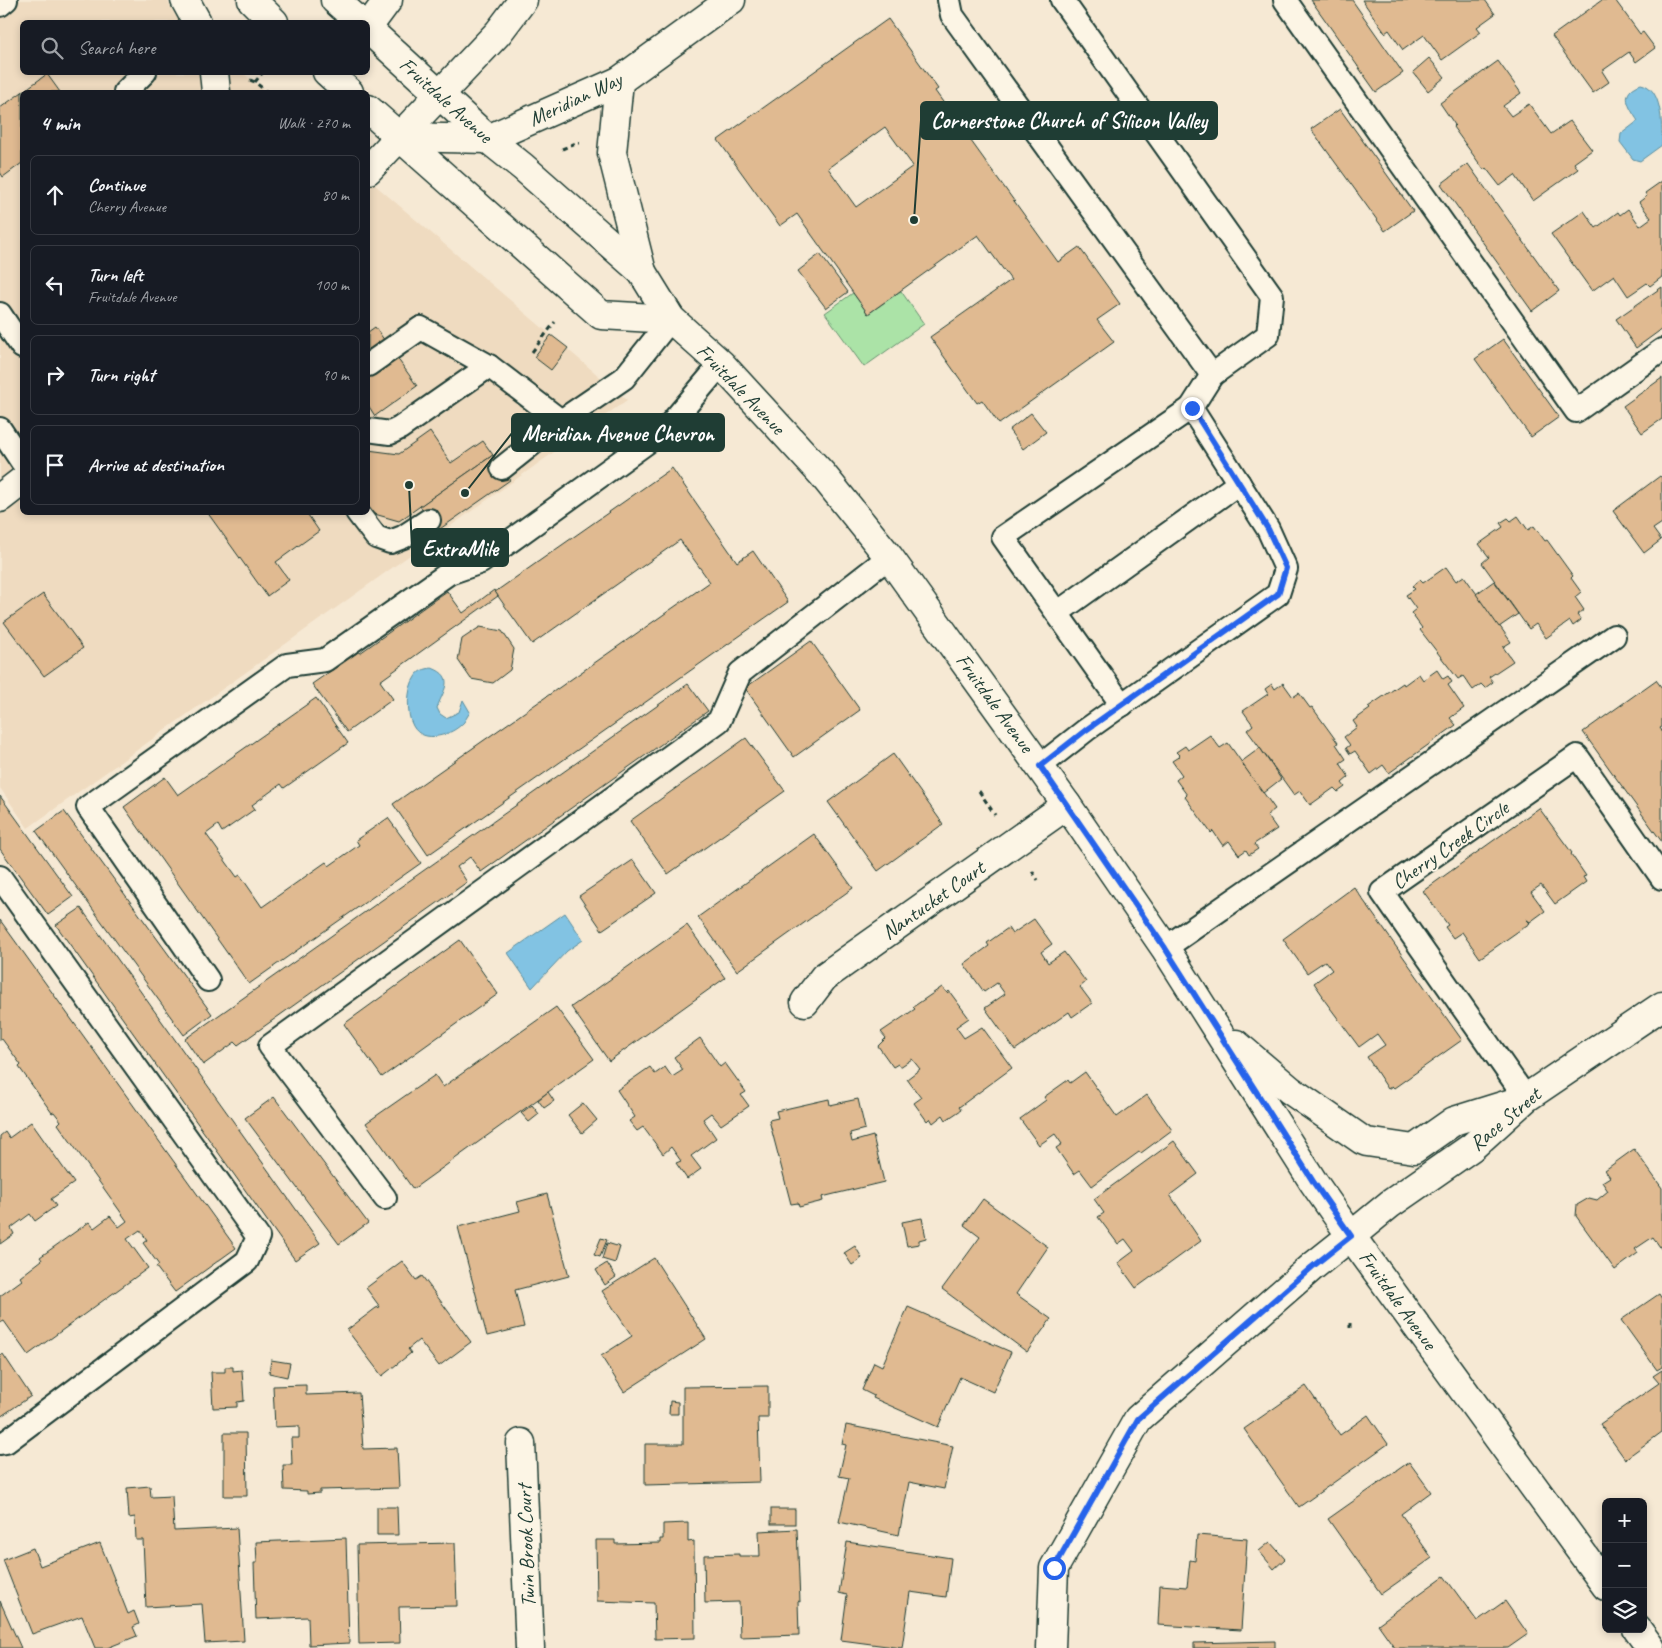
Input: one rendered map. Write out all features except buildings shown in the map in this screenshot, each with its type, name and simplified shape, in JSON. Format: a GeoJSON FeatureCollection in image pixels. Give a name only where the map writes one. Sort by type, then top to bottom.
{"type":"FeatureCollection","features":[{"type":"Feature","properties":{"kind":"street"},"geometry":{"type":"LineString","coordinates":[[186,0],[195,20]]}},
{"type":"Feature","properties":{"kind":"street"},"geometry":{"type":"LineString","coordinates":[[252,0],[272,20]]}},
{"type":"Feature","properties":{"kind":"street"},"geometry":{"type":"LineString","coordinates":[[335,0],[358,20]]}},
{"type":"Feature","properties":{"kind":"street"},"geometry":{"type":"LineString","coordinates":[[370,25],[388,0]]}},
{"type":"Feature","properties":{"kind":"street"},"geometry":{"type":"LineString","coordinates":[[370,168],[498,33],[523,0]]}},
{"type":"Feature","properties":{"kind":"street","name":"Meridian Way"},"geometry":{"type":"LineString","coordinates":[[399,137],[488,139],[619,81],[731,0]]}},
{"type":"Feature","properties":{"kind":"street","name":"Fruitdale Avenue"},"geometry":{"type":"LineString","coordinates":[[370,30],[488,139],[523,167],[642,272],[671,319],[721,364],[822,474],[889,557],[1040,766],[1165,948],[1314,1183],[1602,1581]]}},
{"type":"Feature","properties":{"kind":"street"},"geometry":{"type":"LineString","coordinates":[[214,75],[216,90]]}},
{"type":"Feature","properties":{"kind":"street"},"geometry":{"type":"LineString","coordinates":[[619,81],[612,153],[642,272]]}},
{"type":"Feature","properties":{"kind":"street"},"geometry":{"type":"LineString","coordinates":[[370,111],[601,315],[671,319]]}},
{"type":"Feature","properties":{"kind":"street"},"geometry":{"type":"LineString","coordinates":[[0,498],[20,483]]}},
{"type":"Feature","properties":{"kind":"street","name":"Nantucket Court"},"geometry":{"type":"LineString","coordinates":[[805,1002],[824,977],[1067,805]]}},
{"type":"Feature","properties":{"kind":"street","name":"Race Street"},"geometry":{"type":"LineString","coordinates":[[1051,1648],[1054,1568],[1138,1419],[1312,1267],[1390,1204],[1472,1147],[1526,1098],[1662,1006]]}},
{"type":"Feature","properties":{"kind":"street"},"geometry":{"type":"LineString","coordinates":[[1215,1028],[1290,1090],[1368,1142],[1414,1149],[1454,1121],[1526,1098]]}},
{"type":"Feature","properties":{"kind":"street","name":"Twin Brook Court"},"geometry":{"type":"LineString","coordinates":[[521,1443],[530,1648]]}},
{"type":"Feature","properties":{"kind":"street"},"geometry":{"type":"LineString","coordinates":[[1641,1633],[1651,1648]]}},
{"type":"Feature","properties":{"kind":"lane"},"geometry":{"type":"LineString","coordinates":[[0,5],[6,0]]}},
{"type":"Feature","properties":{"kind":"lane"},"geometry":{"type":"LineString","coordinates":[[948,0],[952,15],[1212,375]]}},
{"type":"Feature","properties":{"kind":"lane"},"geometry":{"type":"LineString","coordinates":[[1062,0],[1272,296],[1268,335],[1212,375],[1192,408],[1003,537],[1122,705]]}},
{"type":"Feature","properties":{"kind":"lane"},"geometry":{"type":"LineString","coordinates":[[1285,0],[1576,411],[1662,350]]}},
{"type":"Feature","properties":{"kind":"lane"},"geometry":{"type":"LineString","coordinates":[[127,90],[142,75]]}},
{"type":"Feature","properties":{"kind":"lane"},"geometry":{"type":"LineString","coordinates":[[0,314],[20,344]]}},
{"type":"Feature","properties":{"kind":"lane"},"geometry":{"type":"LineString","coordinates":[[502,468],[561,421],[624,378],[671,319]]}},
{"type":"Feature","properties":{"kind":"lane"},"geometry":{"type":"LineString","coordinates":[[370,364],[421,328],[489,366],[561,421]]}},
{"type":"Feature","properties":{"kind":"lane"},"geometry":{"type":"LineString","coordinates":[[208,980],[88,807],[287,665],[325,660],[449,573],[481,562],[667,428],[721,364]]}},
{"type":"Feature","properties":{"kind":"lane"},"geometry":{"type":"LineString","coordinates":[[370,430],[390,433],[400,428],[489,366]]}},
{"type":"Feature","properties":{"kind":"lane"},"geometry":{"type":"LineString","coordinates":[[1040,766],[1086,730],[1278,594],[1286,568],[1268,529],[1192,408]]}},
{"type":"Feature","properties":{"kind":"lane"},"geometry":{"type":"LineString","coordinates":[[0,429],[20,459]]}},
{"type":"Feature","properties":{"kind":"lane"},"geometry":{"type":"LineString","coordinates":[[1057,613],[1238,483]]}},
{"type":"Feature","properties":{"kind":"lane"},"geometry":{"type":"LineString","coordinates":[[359,515],[376,538],[390,542],[403,537],[430,520]]}},
{"type":"Feature","properties":{"kind":"lane"},"geometry":{"type":"LineString","coordinates":[[385,1198],[270,1046],[719,721],[740,674],[889,557]]}},
{"type":"Feature","properties":{"kind":"lane"},"geometry":{"type":"LineString","coordinates":[[1165,948],[1614,636]]}},
{"type":"Feature","properties":{"kind":"lane","name":"Cherry Creek Circle"},"geometry":{"type":"LineString","coordinates":[[1526,1098],[1382,892],[1577,756],[1662,878]]}},
{"type":"Feature","properties":{"kind":"lane"},"geometry":{"type":"LineString","coordinates":[[0,877],[258,1237],[247,1261],[6,1442],[0,1442]]}},
{"type":"Feature","properties":{"kind":"path"},"geometry":{"type":"LineString","coordinates":[[261,75],[255,82],[265,90]]}},
{"type":"Feature","properties":{"kind":"path"},"geometry":{"type":"LineString","coordinates":[[562,149],[576,143]]}},
{"type":"Feature","properties":{"kind":"path"},"geometry":{"type":"LineString","coordinates":[[532,352],[556,322]]}},
{"type":"Feature","properties":{"kind":"path"},"geometry":{"type":"LineString","coordinates":[[1350,1322],[1350,1328]]}},
{"type":"Feature","properties":{"kind":"shaded area"},"geometry":{"type":"Polygon","coordinates":[[[0,0],[167,0],[175,15],[181,20],[20,20],[20,75],[245,75],[264,90],[20,90],[20,515],[370,515],[370,181],[627,400],[28,828],[0,788],[0,0]]]}},
{"type":"Feature","properties":{"kind":"green space"},"geometry":{"type":"Polygon","coordinates":[[[901,291],[924,324],[864,367],[825,313],[853,293],[868,314],[901,291]]]}},
{"type":"Feature","properties":{"kind":"water"},"geometry":{"type":"Polygon","coordinates":[[[1641,84],[1648,87],[1657,99],[1661,117],[1662,145],[1640,161],[1633,159],[1620,142],[1621,134],[1638,121],[1629,106],[1628,96],[1634,88],[1641,84]]]}},
{"type":"Feature","properties":{"kind":"water"},"geometry":{"type":"Polygon","coordinates":[[[432,668],[440,672],[446,680],[446,685],[437,708],[440,714],[446,718],[459,712],[463,700],[470,712],[464,722],[453,731],[431,737],[418,732],[413,726],[409,715],[408,701],[412,682],[418,673],[432,668]]]}},
{"type":"Feature","properties":{"kind":"water"},"geometry":{"type":"Polygon","coordinates":[[[565,913],[583,940],[567,951],[532,988],[508,953],[565,913]]]}},
{"type":"Feature","properties":{"kind":"place","name":"Cornerstone Church of Silicon Valley"},"geometry":{"type":"Point","coordinates":[914,220]}},
{"type":"Feature","properties":{"kind":"place","name":"ExtraMile"},"geometry":{"type":"Point","coordinates":[409,485]}},
{"type":"Feature","properties":{"kind":"place","name":"Meridian Avenue Chevron"},"geometry":{"type":"Point","coordinates":[465,493]}},
{"type":"Feature","properties":{"kind":"route"},"geometry":{"type":"LineString","coordinates":[[1054,1568],[1138,1419],[1312,1267],[1351,1236],[1314,1183],[1165,948],[1040,766],[1086,730],[1278,594],[1286,568],[1268,529],[1192,408]]}}]}
